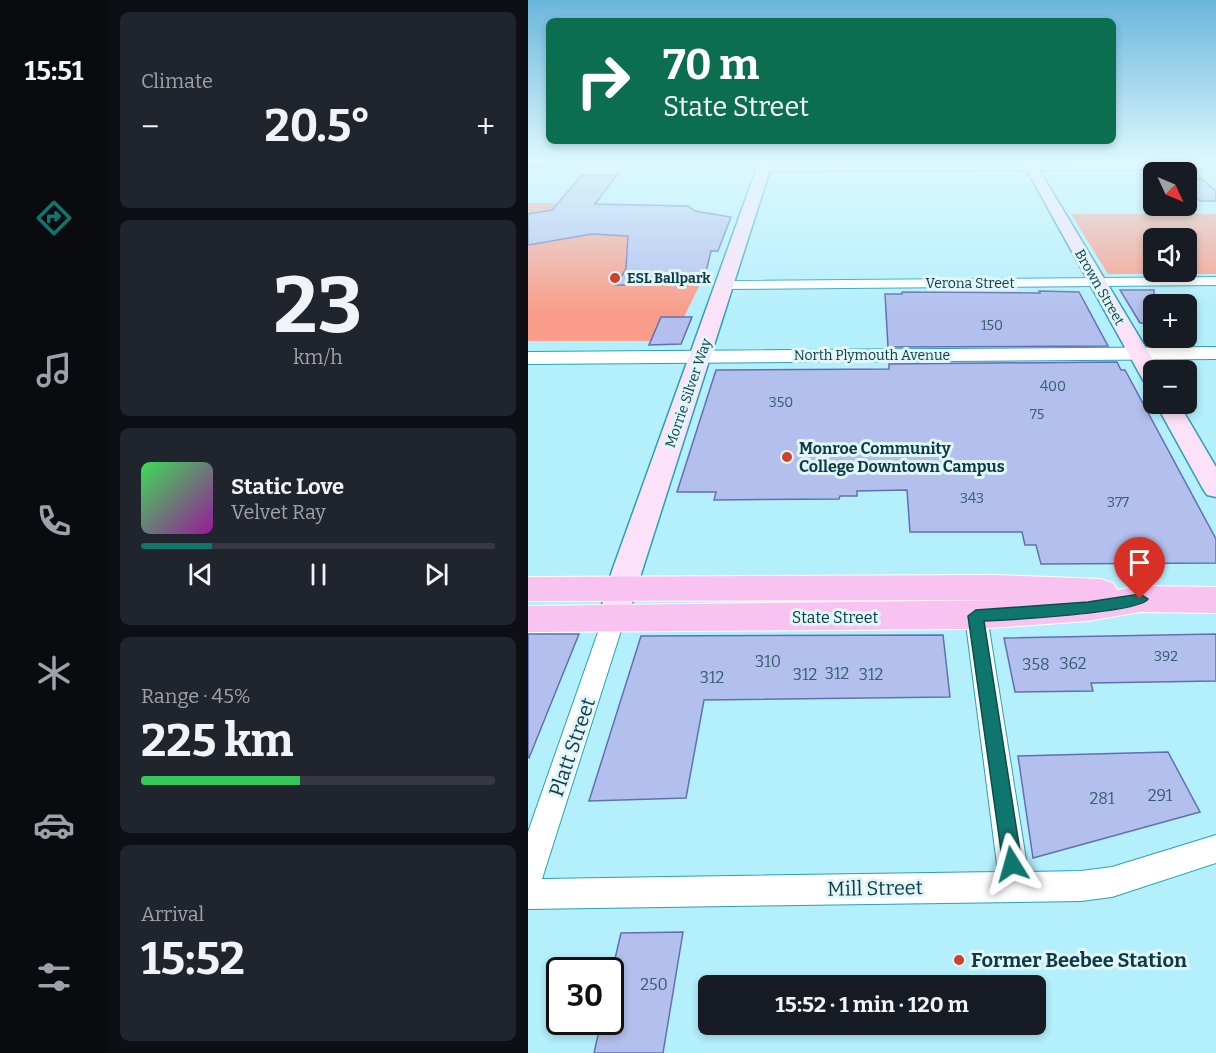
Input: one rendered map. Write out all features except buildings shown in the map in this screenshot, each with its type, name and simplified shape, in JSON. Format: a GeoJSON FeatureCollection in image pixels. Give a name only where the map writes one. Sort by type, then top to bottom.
{"type":"FeatureCollection","features":[{"type":"Feature","properties":{"kind":"main road","name":"Morrie Silver Way"},"geometry":{"type":"LineString","coordinates":[[618,603],[748,212]]}},
{"type":"Feature","properties":{"kind":"main road","name":"Brown Street"},"geometry":{"type":"LineString","coordinates":[[1057,212],[1143,362]]}},
{"type":"Feature","properties":{"kind":"main road"},"geometry":{"type":"LineString","coordinates":[[1173,414],[1216,489]]}},
{"type":"Feature","properties":{"kind":"main road","name":"State Street"},"geometry":{"type":"LineString","coordinates":[[528,619],[618,603],[1020,587],[1103,592],[1140,599],[1216,600]]}},
{"type":"Feature","properties":{"kind":"main road","name":"State Street"},"geometry":{"type":"LineString","coordinates":[[528,589],[618,603],[976,616],[1079,609],[1140,599]]}},
{"type":"Feature","properties":{"kind":"street","name":"Verona Street"},"geometry":{"type":"LineString","coordinates":[[724,285],[1216,281]]}},
{"type":"Feature","properties":{"kind":"street","name":"North Plymouth Avenue"},"geometry":{"type":"LineString","coordinates":[[528,358],[1216,354]]}},
{"type":"Feature","properties":{"kind":"street","name":"Platt Street"},"geometry":{"type":"LineString","coordinates":[[528,874],[618,603]]}},
{"type":"Feature","properties":{"kind":"street"},"geometry":{"type":"LineString","coordinates":[[976,616],[1015,886]]}},
{"type":"Feature","properties":{"kind":"street","name":"Mill Street"},"geometry":{"type":"LineString","coordinates":[[528,894],[1104,883],[1216,849]]}},
{"type":"Feature","properties":{"kind":"shaded area","name":"ESL Ballpark"},"geometry":{"type":"Polygon","coordinates":[[[528,212],[702,212],[711,251],[706,272],[684,317],[692,317],[681,344],[649,345],[650,341],[528,341],[528,212]]]}},
{"type":"Feature","properties":{"kind":"shaded area"},"geometry":{"type":"Polygon","coordinates":[[[1071,214],[1197,216],[1197,214],[1216,214],[1216,274],[1197,274],[1197,228],[1143,228],[1143,274],[1108,274],[1071,214]]]}},
{"type":"Feature","properties":{"kind":"place","name":"ESL Ballpark"},"geometry":{"type":"Point","coordinates":[615,278]}},
{"type":"Feature","properties":{"kind":"place","name":"Monroe Community College Downtown Campus"},"geometry":{"type":"Point","coordinates":[787,457]}},
{"type":"Feature","properties":{"kind":"place","name":"Former Beebee Station"},"geometry":{"type":"Point","coordinates":[959,960]}},
{"type":"Feature","properties":{"kind":"route"},"geometry":{"type":"LineString","coordinates":[[1012,864],[976,616],[1088,608],[1140,599]]}}]}
